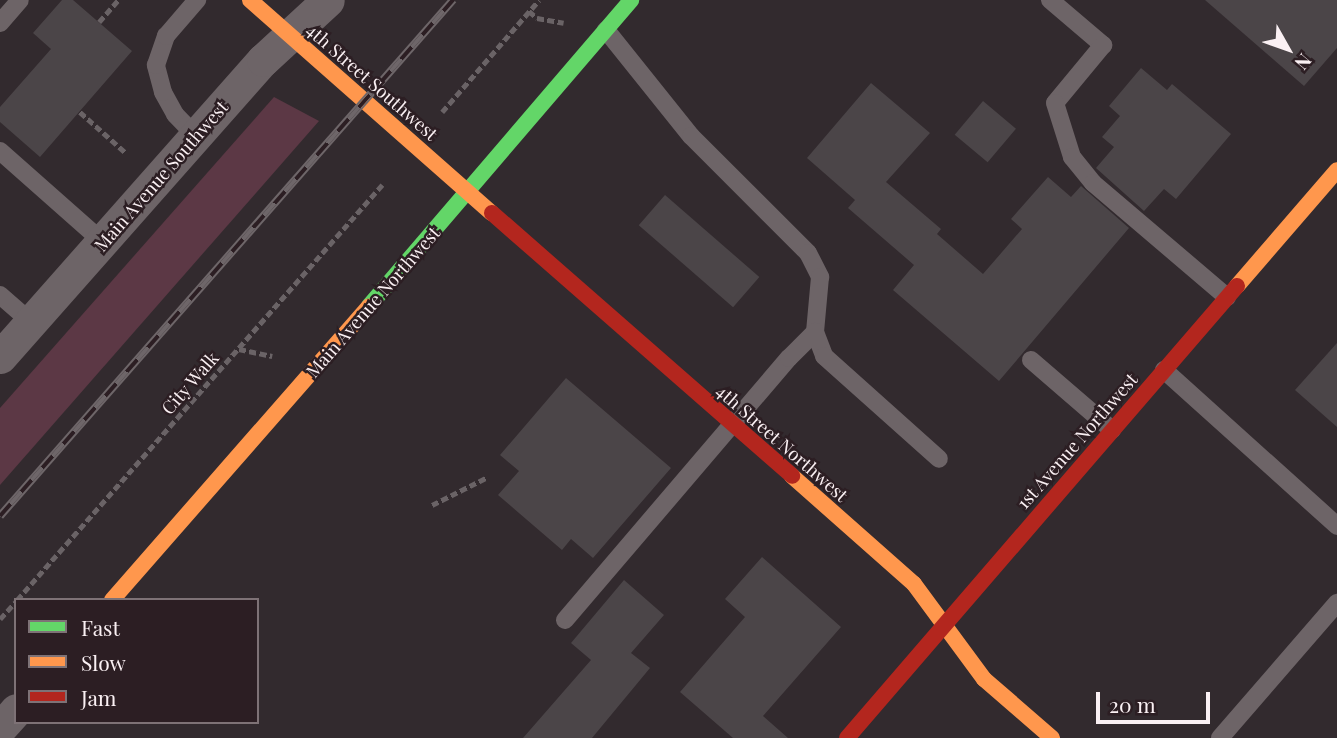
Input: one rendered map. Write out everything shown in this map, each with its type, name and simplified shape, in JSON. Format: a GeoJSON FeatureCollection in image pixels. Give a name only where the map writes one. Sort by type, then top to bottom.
{"type":"FeatureCollection","features":[{"type":"Feature","properties":{"kind":"street","name":"4th Street Southwest"},"geometry":{"type":"LineString","coordinates":[[250,0],[468,193]]}},
{"type":"Feature","properties":{"kind":"street","name":"Main Avenue Southwest"},"geometry":{"type":"LineString","coordinates":[[0,357],[263,60],[328,0]]}},
{"type":"Feature","properties":{"kind":"street","name":"Main Avenue Northwest"},"geometry":{"type":"LineString","coordinates":[[114,598],[468,193],[631,0]]}},
{"type":"Feature","properties":{"kind":"street","name":"1st Avenue Northwest"},"geometry":{"type":"LineString","coordinates":[[847,738],[1337,170]]}},
{"type":"Feature","properties":{"kind":"street","name":"4th Street Northwest"},"geometry":{"type":"LineString","coordinates":[[468,193],[914,584],[984,679],[1052,738]]}},
{"type":"Feature","properties":{"kind":"street"},"geometry":{"type":"LineString","coordinates":[[0,728],[14,712]]}},
{"type":"Feature","properties":{"kind":"lane"},"geometry":{"type":"LineString","coordinates":[[0,23],[20,0]]}},
{"type":"Feature","properties":{"kind":"lane"},"geometry":{"type":"LineString","coordinates":[[196,136],[175,114],[163,92],[156,65],[166,36],[197,0]]}},
{"type":"Feature","properties":{"kind":"lane"},"geometry":{"type":"LineString","coordinates":[[1050,0],[1103,46],[1055,103],[1072,157],[1094,183],[1227,297]]}},
{"type":"Feature","properties":{"kind":"lane"},"geometry":{"type":"LineString","coordinates":[[606,30],[691,136],[808,253],[820,277],[815,332],[824,356],[939,459]]}},
{"type":"Feature","properties":{"kind":"lane"},"geometry":{"type":"LineString","coordinates":[[0,151],[103,242]]}},
{"type":"Feature","properties":{"kind":"lane"},"geometry":{"type":"LineString","coordinates":[[0,295],[31,322]]}},
{"type":"Feature","properties":{"kind":"lane"},"geometry":{"type":"LineString","coordinates":[[565,620],[815,332]]}},
{"type":"Feature","properties":{"kind":"lane"},"geometry":{"type":"LineString","coordinates":[[1031,360],[1112,430]]}},
{"type":"Feature","properties":{"kind":"lane"},"geometry":{"type":"LineString","coordinates":[[1164,370],[1337,526]]}},
{"type":"Feature","properties":{"kind":"lane"},"geometry":{"type":"LineString","coordinates":[[1220,738],[1337,603]]}},
{"type":"Feature","properties":{"kind":"path"},"geometry":{"type":"LineString","coordinates":[[99,22],[118,0]]}},
{"type":"Feature","properties":{"kind":"path"},"geometry":{"type":"LineString","coordinates":[[442,112],[538,0]]}},
{"type":"Feature","properties":{"kind":"path"},"geometry":{"type":"LineString","coordinates":[[80,112],[126,153]]}},
{"type":"Feature","properties":{"kind":"path","name":"City Walk"},"geometry":{"type":"LineString","coordinates":[[20,598],[382,185]]}},
{"type":"Feature","properties":{"kind":"path"},"geometry":{"type":"LineString","coordinates":[[432,505],[486,478]]}},
{"type":"Feature","properties":{"kind":"path","name":"City Walk"},"geometry":{"type":"LineString","coordinates":[[0,619],[14,604]]}},
{"type":"Feature","properties":{"kind":"shaded area"},"geometry":{"type":"Polygon","coordinates":[[[274,97],[319,121],[0,485],[0,408],[274,97]]]}},
{"type":"Feature","properties":{"kind":"building"},"geometry":{"type":"Polygon","coordinates":[[[62,0],[73,0],[132,51],[40,157],[0,122],[0,107],[51,49],[33,33],[62,0]]]}},
{"type":"Feature","properties":{"kind":"building"},"geometry":{"type":"Polygon","coordinates":[[[1205,0],[1337,0],[1337,48],[1304,86],[1205,0]]]}},
{"type":"Feature","properties":{"kind":"building"},"geometry":{"type":"Polygon","coordinates":[[[1141,68],[1167,90],[1172,84],[1231,134],[1176,199],[1164,189],[1144,211],[1096,168],[1114,147],[1102,137],[1120,116],[1109,106],[1141,68]]]}},
{"type":"Feature","properties":{"kind":"building"},"geometry":{"type":"Polygon","coordinates":[[[871,83],[930,133],[886,182],[941,229],[937,234],[983,274],[1022,229],[1011,219],[1048,177],[1071,197],[1081,186],[1129,228],[999,381],[893,290],[914,265],[848,208],[855,200],[807,158],[871,83]]]}},
{"type":"Feature","properties":{"kind":"building"},"geometry":{"type":"Polygon","coordinates":[[[983,101],[1016,129],[988,162],[955,135],[983,101]]]}},
{"type":"Feature","properties":{"kind":"building"},"geometry":{"type":"Polygon","coordinates":[[[665,195],[759,277],[733,307],[639,225],[665,195]]]}},
{"type":"Feature","properties":{"kind":"building"},"geometry":{"type":"Polygon","coordinates":[[[1337,343],[1337,427],[1295,390],[1337,343]]]}},
{"type":"Feature","properties":{"kind":"building"},"geometry":{"type":"Polygon","coordinates":[[[566,378],[671,468],[593,558],[571,539],[562,550],[498,495],[519,471],[500,455],[566,378]]]}},
{"type":"Feature","properties":{"kind":"building"},"geometry":{"type":"Polygon","coordinates":[[[762,557],[841,627],[763,716],[788,738],[733,738],[680,692],[745,617],[725,599],[762,557]]]}},
{"type":"Feature","properties":{"kind":"building"},"geometry":{"type":"Polygon","coordinates":[[[624,580],[664,615],[631,653],[650,668],[592,738],[523,738],[591,660],[571,643],[624,580]]]}},
{"type":"Feature","properties":{"kind":"railway"},"geometry":{"type":"LineString","coordinates":[[0,516],[453,0]]}},
{"type":"Feature","properties":{"kind":"traffic: fast"},"geometry":{"type":"LineString","coordinates":[[369,306],[631,0]]}},
{"type":"Feature","properties":{"kind":"traffic: slow"},"geometry":{"type":"LineString","coordinates":[[250,0],[492,213]]}},
{"type":"Feature","properties":{"kind":"traffic: slow"},"geometry":{"type":"LineString","coordinates":[[1237,286],[1337,170]]}},
{"type":"Feature","properties":{"kind":"traffic: slow"},"geometry":{"type":"LineString","coordinates":[[114,598],[369,306]]}},
{"type":"Feature","properties":{"kind":"traffic: slow"},"geometry":{"type":"LineString","coordinates":[[792,476],[914,584],[984,679],[1052,738]]}},
{"type":"Feature","properties":{"kind":"traffic: jam"},"geometry":{"type":"LineString","coordinates":[[492,213],[792,476]]}},
{"type":"Feature","properties":{"kind":"traffic: jam"},"geometry":{"type":"LineString","coordinates":[[847,738],[1237,286]]}}]}
